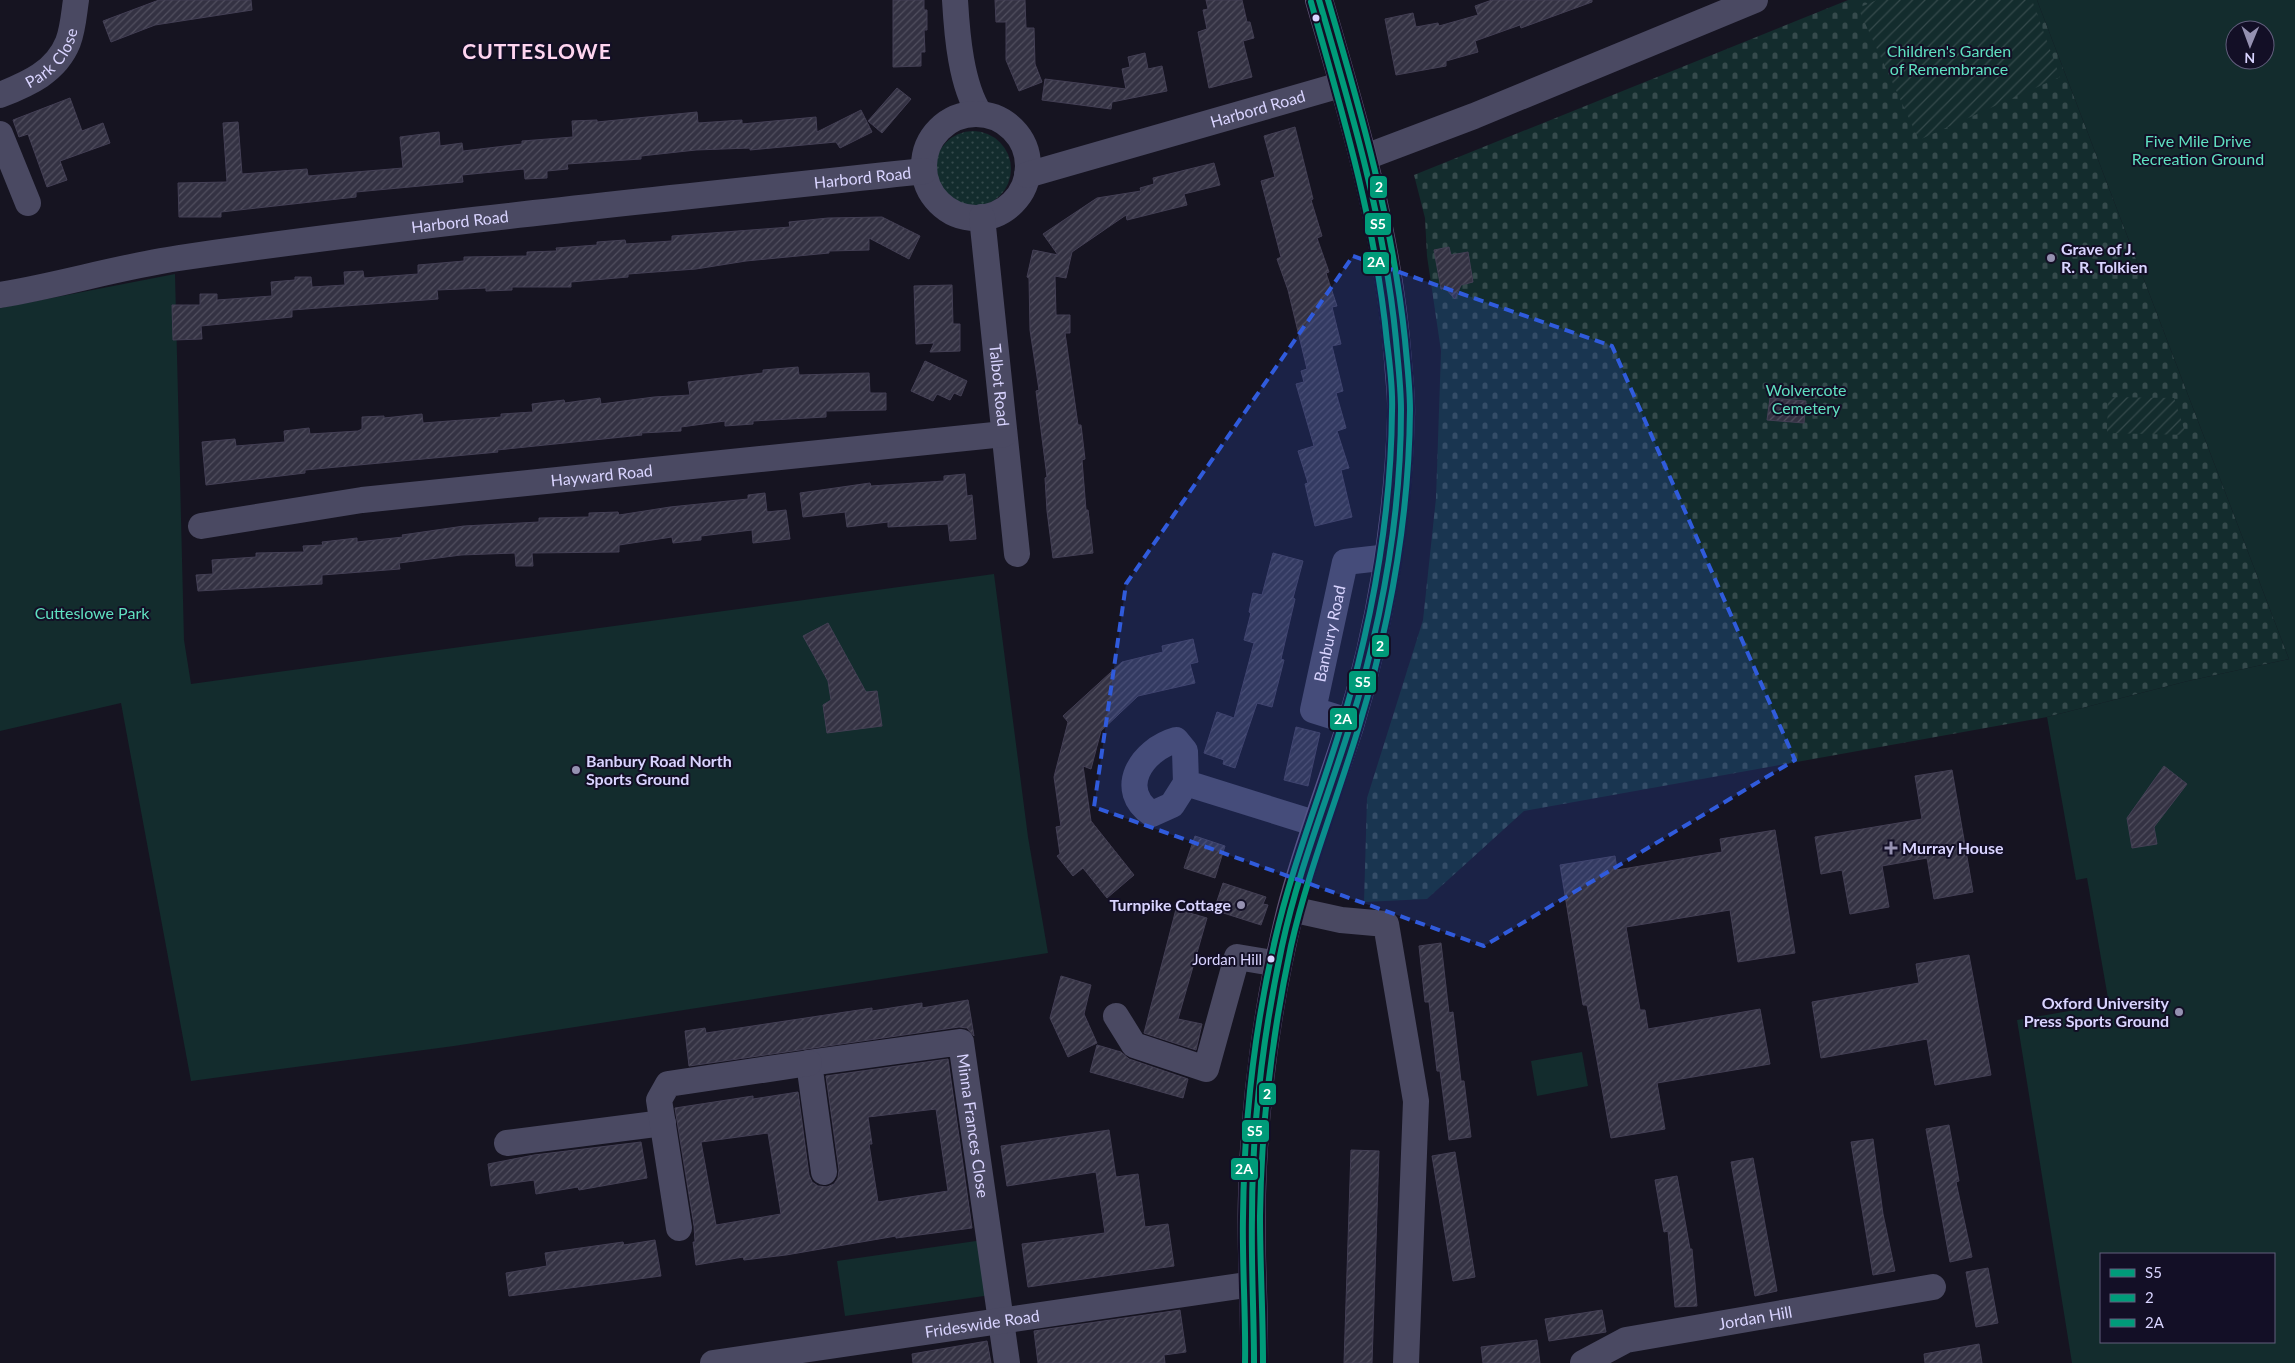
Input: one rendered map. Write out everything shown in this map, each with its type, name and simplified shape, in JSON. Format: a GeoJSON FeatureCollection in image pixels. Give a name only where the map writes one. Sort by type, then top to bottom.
{"type":"FeatureCollection","features":[{"type":"Feature","properties":{"kind":"main road"},"geometry":{"type":"LineString","coordinates":[[1254,1363],[1252,1194],[1263,1059],[1279,964],[1291,909],[1351,722],[1389,557],[1401,414],[1394,306],[1380,225],[1344,84],[1319,0]]}},
{"type":"Feature","properties":{"kind":"street","name":"Park Close"},"geometry":{"type":"LineString","coordinates":[[0,94],[33,82],[56,63],[68,42],[76,0]]}},
{"type":"Feature","properties":{"kind":"street"},"geometry":{"type":"LineString","coordinates":[[954,0],[960,53],[973,104],[980,114]]}},
{"type":"Feature","properties":{"kind":"street"},"geometry":{"type":"LineString","coordinates":[[1363,158],[1474,116],[1754,0]]}},
{"type":"Feature","properties":{"kind":"street","name":"Harbord Road"},"geometry":{"type":"LineString","coordinates":[[1027,175],[1344,84]]}},
{"type":"Feature","properties":{"kind":"street"},"geometry":{"type":"LineString","coordinates":[[980,114],[999,120],[1014,131],[1026,153],[1027,175],[1024,186],[1014,202],[999,212],[982,217],[960,215],[944,207],[933,194],[924,171],[928,146],[940,129],[956,118],[980,114]]}},
{"type":"Feature","properties":{"kind":"street"},"geometry":{"type":"LineString","coordinates":[[0,134],[28,203]]}},
{"type":"Feature","properties":{"kind":"street","name":"Harbord Road"},"geometry":{"type":"LineString","coordinates":[[0,295],[162,261],[435,223],[924,171]]}},
{"type":"Feature","properties":{"kind":"street","name":"Talbot Road"},"geometry":{"type":"LineString","coordinates":[[982,217],[1017,554]]}},
{"type":"Feature","properties":{"kind":"street","name":"Hayward Road"},"geometry":{"type":"LineString","coordinates":[[201,526],[362,500],[1004,434]]}},
{"type":"Feature","properties":{"kind":"street","name":"Banbury Road"},"geometry":{"type":"LineString","coordinates":[[1351,722],[1313,710],[1345,562],[1389,557]]}},
{"type":"Feature","properties":{"kind":"street"},"geometry":{"type":"LineString","coordinates":[[1186,783],[1317,824]]}},
{"type":"Feature","properties":{"kind":"street"},"geometry":{"type":"LineString","coordinates":[[1291,909],[1340,920],[1386,924],[1416,1101],[1406,1363]]}},
{"type":"Feature","properties":{"kind":"street"},"geometry":{"type":"LineString","coordinates":[[1116,1016],[1134,1046],[1206,1069],[1237,957],[1279,964]]}},
{"type":"Feature","properties":{"kind":"street","name":"Minna Frances Close"},"geometry":{"type":"LineString","coordinates":[[809,1064],[961,1042],[1001,1321]]}},
{"type":"Feature","properties":{"kind":"street"},"geometry":{"type":"LineString","coordinates":[[679,1228],[659,1100],[668,1084],[809,1064],[824,1172]]}},
{"type":"Feature","properties":{"kind":"street"},"geometry":{"type":"LineString","coordinates":[[507,1143],[662,1123]]}},
{"type":"Feature","properties":{"kind":"street","name":"Frideswide Road"},"geometry":{"type":"LineString","coordinates":[[713,1363],[1253,1284]]}},
{"type":"Feature","properties":{"kind":"street","name":"Jordan Hill"},"geometry":{"type":"LineString","coordinates":[[1582,1363],[1626,1340],[1933,1287]]}},
{"type":"Feature","properties":{"kind":"street"},"geometry":{"type":"LineString","coordinates":[[1001,1321],[1007,1363]]}},
{"type":"Feature","properties":{"kind":"highlighted area"},"geometry":{"type":"Polygon","coordinates":[[[1353,256],[1612,346],[1795,760],[1484,946],[1094,807],[1126,584],[1353,256]]]}},
{"type":"Feature","properties":{"kind":"green space","name":"Wolvercote Cemetery"},"geometry":{"type":"Polygon","coordinates":[[[1848,0],[2037,0],[2289,659],[2188,681],[2047,717],[1524,811],[1427,899],[1364,902],[1367,798],[1423,620],[1436,498],[1441,351],[1427,256],[1425,218],[1414,175],[1848,0]]]}},
{"type":"Feature","properties":{"kind":"green space","name":"Children's Garden of Remembrance"},"geometry":{"type":"Polygon","coordinates":[[[1877,0],[2032,0],[2060,77],[1919,140],[1858,8],[1877,0]]]}},
{"type":"Feature","properties":{"kind":"green space","name":"Oxford University Press Sports Ground"},"geometry":{"type":"Polygon","coordinates":[[[2037,0],[2295,0],[2295,1363],[2072,1363],[2017,1020],[2109,1004],[2087,878],[2076,880],[2047,717],[2188,681],[2289,659],[2037,0]]]}},
{"type":"Feature","properties":{"kind":"green space"},"geometry":{"type":"Polygon","coordinates":[[[973,131],[987,134],[1000,142],[1008,155],[1011,169],[1008,183],[1000,196],[987,204],[973,207],[959,204],[946,196],[938,183],[935,169],[938,155],[946,142],[959,134],[973,131]]]}},
{"type":"Feature","properties":{"kind":"green space","name":"Banbury Road North Sports Ground"},"geometry":{"type":"Polygon","coordinates":[[[175,274],[184,640],[191,684],[994,574],[1028,837],[1048,953],[454,1046],[191,1081],[121,703],[0,731],[0,308],[175,274]]]}},
{"type":"Feature","properties":{"kind":"green space"},"geometry":{"type":"Polygon","coordinates":[[[2108,397],[2174,398],[2186,435],[2107,433],[2108,397]]]}},
{"type":"Feature","properties":{"kind":"green space"},"geometry":{"type":"Polygon","coordinates":[[[1582,1052],[1588,1086],[1537,1096],[1531,1061],[1582,1052]]]}},
{"type":"Feature","properties":{"kind":"green space"},"geometry":{"type":"Polygon","coordinates":[[[983,1240],[991,1295],[845,1316],[837,1261],[983,1240]]]}},
{"type":"Feature","properties":{"kind":"building"},"geometry":{"type":"Polygon","coordinates":[[[159,0],[251,0],[252,10],[155,25],[111,42],[103,21],[159,0]]]}},
{"type":"Feature","properties":{"kind":"building"},"geometry":{"type":"Polygon","coordinates":[[[893,0],[924,0],[924,10],[927,10],[927,30],[924,30],[925,52],[921,52],[921,66],[893,67],[893,0]]]}},
{"type":"Feature","properties":{"kind":"building"},"geometry":{"type":"Polygon","coordinates":[[[995,0],[1025,0],[1026,28],[1034,28],[1035,64],[1042,82],[1019,91],[1006,60],[1006,22],[996,22],[995,0]]]}},
{"type":"Feature","properties":{"kind":"building"},"geometry":{"type":"Polygon","coordinates":[[[1206,0],[1242,0],[1247,22],[1250,22],[1254,38],[1243,41],[1252,77],[1209,88],[1198,32],[1207,29],[1203,10],[1208,9],[1206,0]]]}},
{"type":"Feature","properties":{"kind":"building"},"geometry":{"type":"Polygon","coordinates":[[[1492,0],[1592,0],[1592,2],[1521,28],[1520,25],[1475,41],[1478,52],[1446,61],[1446,66],[1396,75],[1385,19],[1413,13],[1416,27],[1438,23],[1439,26],[1478,15],[1475,6],[1492,0]]]}},
{"type":"Feature","properties":{"kind":"building"},"geometry":{"type":"Polygon","coordinates":[[[1145,53],[1148,69],[1162,66],[1167,91],[1112,102],[1111,109],[1042,100],[1045,79],[1126,89],[1122,69],[1130,67],[1128,57],[1145,53]]]}},
{"type":"Feature","properties":{"kind":"building"},"geometry":{"type":"Polygon","coordinates":[[[897,88],[911,99],[882,133],[868,121],[897,88]]]}},
{"type":"Feature","properties":{"kind":"building"},"geometry":{"type":"Polygon","coordinates":[[[70,98],[82,131],[103,123],[110,143],[60,161],[67,180],[47,187],[28,134],[19,137],[13,120],[70,98]]]}},
{"type":"Feature","properties":{"kind":"building"},"geometry":{"type":"Polygon","coordinates":[[[861,110],[872,132],[840,148],[836,142],[750,150],[750,148],[696,150],[641,156],[641,159],[567,164],[568,169],[547,171],[547,178],[525,179],[524,169],[462,175],[463,182],[356,192],[356,197],[221,212],[221,217],[179,217],[178,183],[227,182],[223,123],[238,122],[242,174],[307,169],[308,176],[403,168],[400,137],[439,132],[440,146],[462,143],[463,151],[522,144],[522,141],[573,137],[572,121],[597,120],[597,122],[697,112],[698,123],[742,120],[742,124],[816,117],[817,132],[861,110]]]}},
{"type":"Feature","properties":{"kind":"building"},"geometry":{"type":"Polygon","coordinates":[[[1295,127],[1313,199],[1311,200],[1322,236],[1317,238],[1329,272],[1326,273],[1337,306],[1332,307],[1341,344],[1332,346],[1343,391],[1336,393],[1346,428],[1337,431],[1349,468],[1341,470],[1352,517],[1315,526],[1305,484],[1308,483],[1298,451],[1314,446],[1296,384],[1304,382],[1301,371],[1307,369],[1288,290],[1277,259],[1281,257],[1261,181],[1275,177],[1264,136],[1295,127]]]}},
{"type":"Feature","properties":{"kind":"building"},"geometry":{"type":"Polygon","coordinates":[[[1214,163],[1220,185],[1184,194],[1187,205],[1127,220],[1126,215],[1072,252],[1066,278],[1055,276],[1056,315],[1070,315],[1070,333],[1065,333],[1078,425],[1081,425],[1085,459],[1082,460],[1086,510],[1088,510],[1093,553],[1053,558],[1047,511],[1045,478],[1047,477],[1036,391],[1039,390],[1030,330],[1029,278],[1027,277],[1033,250],[1058,255],[1043,234],[1097,198],[1141,191],[1140,188],[1154,184],[1153,178],[1214,163]]]}},
{"type":"Feature","properties":{"kind":"building"},"geometry":{"type":"Polygon","coordinates":[[[882,217],[920,236],[909,259],[869,238],[869,250],[829,251],[829,253],[746,261],[696,269],[628,274],[628,277],[571,282],[571,287],[512,287],[512,290],[486,291],[486,288],[437,290],[438,299],[292,310],[292,317],[201,326],[202,339],[173,340],[172,305],[200,305],[200,294],[217,294],[217,300],[272,296],[271,282],[295,280],[295,277],[311,277],[312,287],[345,285],[344,272],[363,271],[364,278],[418,274],[418,265],[464,261],[464,257],[527,256],[527,252],[557,251],[556,248],[597,245],[597,242],[625,240],[626,244],[672,241],[672,236],[790,227],[789,222],[828,218],[882,217]]]}},
{"type":"Feature","properties":{"kind":"building"},"geometry":{"type":"Polygon","coordinates":[[[1449,247],[1451,255],[1468,252],[1473,282],[1461,285],[1455,299],[1445,288],[1441,289],[1434,250],[1449,247]]]}},
{"type":"Feature","properties":{"kind":"building"},"geometry":{"type":"Polygon","coordinates":[[[952,285],[953,324],[960,324],[960,351],[930,352],[934,343],[916,344],[914,286],[952,285]]]}},
{"type":"Feature","properties":{"kind":"building"},"geometry":{"type":"Polygon","coordinates":[[[925,361],[967,381],[961,396],[954,393],[950,400],[937,394],[933,401],[911,391],[925,361]]]}},
{"type":"Feature","properties":{"kind":"building"},"geometry":{"type":"Polygon","coordinates":[[[798,367],[799,375],[869,373],[870,393],[886,393],[886,410],[826,411],[826,417],[753,421],[753,424],[725,426],[725,421],[681,427],[681,431],[641,433],[642,435],[497,450],[498,452],[305,470],[305,473],[206,485],[202,442],[235,439],[236,446],[285,442],[284,431],[309,428],[310,434],[358,431],[362,429],[362,417],[384,416],[384,418],[422,414],[423,423],[501,417],[501,414],[533,412],[532,404],[564,400],[565,403],[600,398],[601,404],[654,397],[690,395],[688,382],[763,373],[763,370],[798,367]]]}},
{"type":"Feature","properties":{"kind":"building"},"geometry":{"type":"Polygon","coordinates":[[[1770,398],[1806,401],[1804,423],[1767,420],[1770,398]]]}},
{"type":"Feature","properties":{"kind":"building"},"geometry":{"type":"Polygon","coordinates":[[[965,474],[967,496],[972,495],[976,539],[950,541],[948,524],[888,527],[888,522],[847,527],[845,512],[803,517],[800,493],[870,483],[871,486],[944,481],[944,476],[965,474]]]}},
{"type":"Feature","properties":{"kind":"building"},"geometry":{"type":"Polygon","coordinates":[[[765,493],[767,512],[786,510],[790,539],[753,543],[752,530],[701,536],[701,540],[673,543],[672,537],[619,545],[619,552],[532,553],[533,566],[516,566],[515,553],[461,555],[399,563],[400,569],[322,575],[322,584],[198,591],[196,575],[213,574],[212,560],[256,557],[256,553],[304,552],[303,546],[323,545],[322,542],[357,538],[357,542],[403,537],[402,535],[464,526],[539,522],[539,518],[589,517],[589,513],[618,512],[619,515],[670,507],[748,499],[748,495],[765,493]]]}},
{"type":"Feature","properties":{"kind":"building"},"geometry":{"type":"Polygon","coordinates":[[[1273,553],[1303,561],[1293,598],[1295,599],[1281,659],[1284,660],[1272,707],[1257,703],[1235,768],[1223,764],[1224,760],[1204,753],[1217,712],[1234,718],[1254,643],[1244,640],[1251,613],[1249,612],[1253,593],[1262,595],[1273,553]]]}},
{"type":"Feature","properties":{"kind":"building"},"geometry":{"type":"Polygon","coordinates":[[[828,623],[866,692],[877,691],[882,726],[827,733],[823,705],[831,700],[828,681],[803,636],[828,623]]]}},
{"type":"Feature","properties":{"kind":"building"},"geometry":{"type":"Polygon","coordinates":[[[1193,639],[1198,662],[1190,664],[1195,683],[1138,696],[1101,731],[1091,769],[1083,766],[1091,821],[1134,875],[1107,898],[1083,868],[1073,876],[1057,856],[1060,854],[1056,827],[1061,826],[1054,777],[1068,722],[1063,716],[1122,662],[1163,652],[1162,646],[1193,639]]]}},
{"type":"Feature","properties":{"kind":"building"},"geometry":{"type":"Polygon","coordinates":[[[1296,727],[1320,733],[1308,786],[1284,780],[1296,727]]]}},
{"type":"Feature","properties":{"kind":"building"},"geometry":{"type":"Polygon","coordinates":[[[2164,766],[2187,784],[2154,827],[2157,844],[2132,848],[2127,818],[2164,766]]]}},
{"type":"Feature","properties":{"kind":"building","name":"Murray House"},"geometry":{"type":"Polygon","coordinates":[[[1952,770],[1973,892],[1934,899],[1927,858],[1882,866],[1889,907],[1850,914],[1842,870],[1821,874],[1815,837],[1922,819],[1915,776],[1952,770]]]}},
{"type":"Feature","properties":{"kind":"building"},"geometry":{"type":"Polygon","coordinates":[[[1775,830],[1795,953],[1738,962],[1730,910],[1626,927],[1640,1010],[1645,1010],[1648,1029],[1760,1009],[1770,1064],[1657,1083],[1665,1129],[1611,1138],[1587,1005],[1583,1005],[1560,865],[1615,856],[1617,870],[1722,852],[1720,839],[1775,830]]]}},
{"type":"Feature","properties":{"kind":"building"},"geometry":{"type":"Polygon","coordinates":[[[1195,836],[1225,846],[1215,878],[1184,868],[1195,836]]]}},
{"type":"Feature","properties":{"kind":"building","name":"Turnpike Cottage"},"geometry":{"type":"Polygon","coordinates":[[[1223,883],[1266,897],[1263,904],[1268,905],[1261,925],[1214,910],[1223,883]]]}},
{"type":"Feature","properties":{"kind":"building"},"geometry":{"type":"Polygon","coordinates":[[[1176,909],[1207,918],[1178,1019],[1202,1024],[1196,1050],[1144,1033],[1176,909]]]}},
{"type":"Feature","properties":{"kind":"building"},"geometry":{"type":"Polygon","coordinates":[[[1441,943],[1449,1013],[1453,1012],[1461,1081],[1464,1081],[1471,1137],[1449,1140],[1440,1071],[1437,1071],[1429,1002],[1425,1002],[1419,946],[1441,943]]]}},
{"type":"Feature","properties":{"kind":"building"},"geometry":{"type":"Polygon","coordinates":[[[1969,955],[1991,1075],[1935,1085],[1927,1039],[1821,1058],[1812,1002],[1919,983],[1916,964],[1969,955]]]}},
{"type":"Feature","properties":{"kind":"building"},"geometry":{"type":"Polygon","coordinates":[[[1061,976],[1091,985],[1084,1014],[1097,1043],[1068,1057],[1050,1018],[1061,976]]]}},
{"type":"Feature","properties":{"kind":"building"},"geometry":{"type":"Polygon","coordinates":[[[968,1000],[974,1036],[967,1028],[959,1027],[689,1066],[685,1031],[705,1028],[706,1033],[872,1008],[872,1011],[922,1003],[922,1008],[968,1000]]]}},
{"type":"Feature","properties":{"kind":"building"},"geometry":{"type":"Polygon","coordinates":[[[1097,1045],[1121,1052],[1129,1059],[1188,1079],[1183,1098],[1090,1072],[1097,1045]]]}},
{"type":"Feature","properties":{"kind":"building"},"geometry":{"type":"Polygon","coordinates":[[[948,1059],[972,1228],[896,1238],[896,1236],[786,1255],[744,1260],[743,1257],[696,1265],[693,1242],[695,1242],[694,1226],[675,1108],[753,1096],[753,1099],[798,1092],[809,1175],[812,1182],[818,1186],[827,1187],[834,1184],[838,1178],[839,1170],[826,1076],[948,1059]],[[936,1109],[868,1117],[872,1144],[869,1144],[878,1202],[948,1191],[936,1109]],[[768,1133],[701,1142],[716,1225],[781,1214],[768,1133]]]}},
{"type":"Feature","properties":{"kind":"building"},"geometry":{"type":"Polygon","coordinates":[[[1949,1125],[1959,1181],[1956,1182],[1972,1257],[1950,1262],[1926,1129],[1949,1125]]]}},
{"type":"Feature","properties":{"kind":"building"},"geometry":{"type":"Polygon","coordinates":[[[1109,1130],[1116,1177],[1138,1174],[1145,1227],[1168,1224],[1174,1266],[1028,1287],[1022,1244],[1105,1233],[1096,1172],[1007,1186],[1001,1146],[1109,1130]]]}},
{"type":"Feature","properties":{"kind":"building"},"geometry":{"type":"Polygon","coordinates":[[[1873,1139],[1883,1214],[1895,1271],[1873,1275],[1851,1142],[1873,1139]]]}},
{"type":"Feature","properties":{"kind":"building"},"geometry":{"type":"Polygon","coordinates":[[[641,1142],[647,1178],[579,1190],[578,1187],[536,1194],[534,1180],[491,1186],[488,1164],[534,1155],[641,1142]]]}},
{"type":"Feature","properties":{"kind":"building"},"geometry":{"type":"Polygon","coordinates":[[[1351,1150],[1379,1151],[1372,1363],[1344,1363],[1351,1150]]]}},
{"type":"Feature","properties":{"kind":"building"},"geometry":{"type":"Polygon","coordinates":[[[1455,1152],[1475,1277],[1453,1281],[1432,1156],[1455,1152]]]}},
{"type":"Feature","properties":{"kind":"building"},"geometry":{"type":"Polygon","coordinates":[[[1753,1158],[1777,1291],[1755,1296],[1731,1162],[1753,1158]]]}},
{"type":"Feature","properties":{"kind":"building"},"geometry":{"type":"Polygon","coordinates":[[[1677,1176],[1690,1249],[1692,1249],[1697,1306],[1675,1307],[1668,1231],[1664,1232],[1655,1180],[1677,1176]]]}},
{"type":"Feature","properties":{"kind":"building"},"geometry":{"type":"Polygon","coordinates":[[[655,1240],[661,1276],[509,1296],[506,1273],[547,1266],[545,1253],[623,1242],[624,1245],[655,1240]]]}},
{"type":"Feature","properties":{"kind":"building"},"geometry":{"type":"Polygon","coordinates":[[[1988,1268],[1998,1323],[1976,1327],[1966,1272],[1988,1268]]]}},
{"type":"Feature","properties":{"kind":"building"},"geometry":{"type":"Polygon","coordinates":[[[1180,1310],[1186,1352],[1164,1355],[1165,1363],[1038,1363],[1034,1331],[1180,1310]]]}},
{"type":"Feature","properties":{"kind":"building"},"geometry":{"type":"Polygon","coordinates":[[[1602,1310],[1606,1332],[1549,1341],[1545,1319],[1602,1310]]]}},
{"type":"Feature","properties":{"kind":"building"},"geometry":{"type":"Polygon","coordinates":[[[1537,1340],[1540,1363],[1483,1363],[1481,1347],[1537,1340]]]}},
{"type":"Feature","properties":{"kind":"building"},"geometry":{"type":"Polygon","coordinates":[[[987,1341],[991,1363],[913,1363],[912,1354],[987,1341]]]}},
{"type":"Feature","properties":{"kind":"building"},"geometry":{"type":"Polygon","coordinates":[[[1979,1344],[1982,1363],[1925,1363],[1924,1354],[1979,1344]]]}},
{"type":"Feature","properties":{"kind":"transit line","name":"S5"},"geometry":{"type":"LineString","coordinates":[[1254,1363],[1252,1253],[1254,1148],[1256,1114],[1269,1013],[1282,946],[1296,890],[1350,726],[1371,649],[1380,610],[1393,530],[1400,450],[1401,410],[1399,375],[1391,297],[1384,254],[1366,168],[1319,0]]}},
{"type":"Feature","properties":{"kind":"transit line","name":"2"},"geometry":{"type":"LineString","coordinates":[[1263,1363],[1260,1234],[1261,1182],[1265,1114],[1278,1013],[1298,918],[1359,726],[1380,648],[1402,530],[1409,450],[1410,410],[1408,375],[1400,297],[1393,254],[1364,126],[1328,0]]}},
{"type":"Feature","properties":{"kind":"transit line","name":"2A"},"geometry":{"type":"LineString","coordinates":[[1245,1363],[1243,1235],[1245,1147],[1261,1008],[1282,912],[1343,720],[1363,645],[1384,529],[1391,450],[1391,376],[1375,256],[1357,170],[1311,2]]}},
{"type":"Feature","properties":{"kind":"place","name":"Grave of J. R. R. Tolkien"},"geometry":{"type":"Point","coordinates":[2051,258]}},
{"type":"Feature","properties":{"kind":"place","name":"Banbury Road North Sports Ground"},"geometry":{"type":"Point","coordinates":[576,770]}},
{"type":"Feature","properties":{"kind":"place","name":"Murray House"},"geometry":{"type":"Point","coordinates":[1891,848]}},
{"type":"Feature","properties":{"kind":"place","name":"Turnpike Cottage"},"geometry":{"type":"Point","coordinates":[1241,905]}},
{"type":"Feature","properties":{"kind":"place","name":"Jordan Hill"},"geometry":{"type":"Point","coordinates":[1271,959]}},
{"type":"Feature","properties":{"kind":"place","name":"Oxford University Press Sports Ground"},"geometry":{"type":"Point","coordinates":[2179,1012]}},
{"type":"Feature","properties":{"kind":"district","name":"CUTTESLOWE"},"geometry":{"type":"Point","coordinates":[537,52]}},
{"type":"Feature","properties":{"kind":"park label","name":"Five Mile Drive Recreation Ground"},"geometry":{"type":"Point","coordinates":[2198,150]}},
{"type":"Feature","properties":{"kind":"park label","name":"Cutteslowe Park"},"geometry":{"type":"Point","coordinates":[92,613]}}]}
